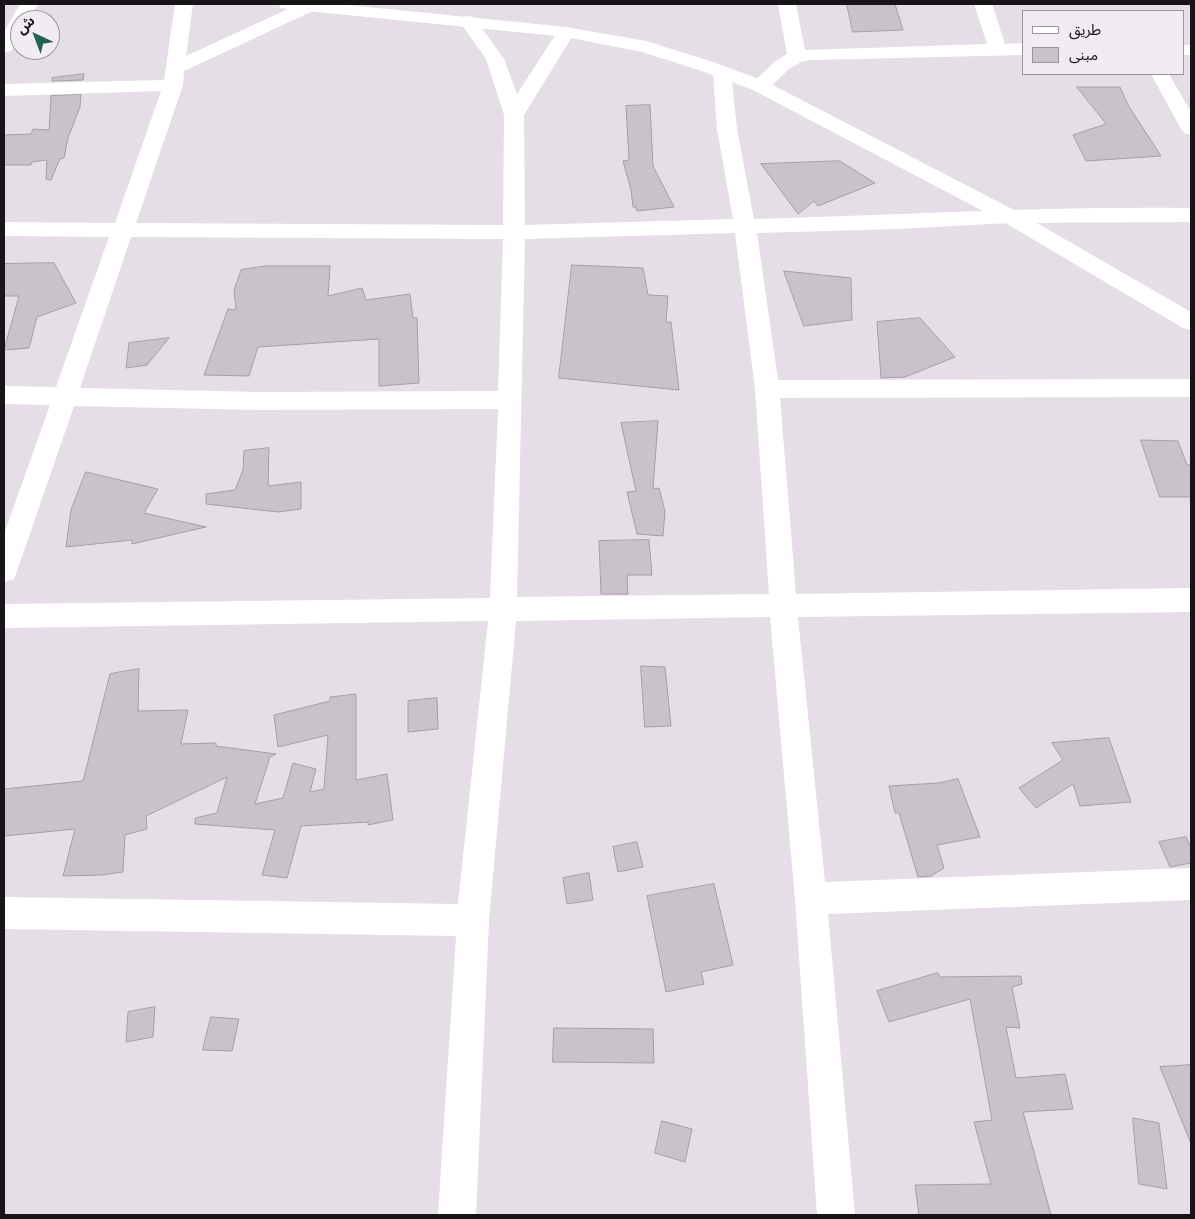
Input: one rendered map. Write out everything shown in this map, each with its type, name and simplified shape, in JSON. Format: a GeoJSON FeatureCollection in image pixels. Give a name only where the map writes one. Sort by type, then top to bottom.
{"type":"FeatureCollection","features":[{"type":"Feature","properties":{"kind":"street"},"geometry":{"type":"LineString","coordinates":[[4,47],[29,4]]}},
{"type":"Feature","properties":{"kind":"street"},"geometry":{"type":"LineString","coordinates":[[4,570],[124,229],[174,77],[184,4]]}},
{"type":"Feature","properties":{"kind":"street"},"geometry":{"type":"LineString","coordinates":[[287,4],[566,32],[646,47],[722,72],[760,86],[1009,216],[1191,322]]}},
{"type":"Feature","properties":{"kind":"street"},"geometry":{"type":"LineString","coordinates":[[787,4],[797,56]]}},
{"type":"Feature","properties":{"kind":"street"},"geometry":{"type":"LineString","coordinates":[[983,4],[998,49]]}},
{"type":"Feature","properties":{"kind":"street"},"geometry":{"type":"LineString","coordinates":[[4,90],[174,77],[309,6]]}},
{"type":"Feature","properties":{"kind":"street"},"geometry":{"type":"LineString","coordinates":[[457,1215],[473,920],[503,609],[514,232],[514,114],[495,59],[468,21]]}},
{"type":"Feature","properties":{"kind":"street"},"geometry":{"type":"LineString","coordinates":[[514,114],[566,32]]}},
{"type":"Feature","properties":{"kind":"street"},"geometry":{"type":"LineString","coordinates":[[760,86],[786,61],[797,56],[811,54],[1022,49]]}},
{"type":"Feature","properties":{"kind":"street"},"geometry":{"type":"LineString","coordinates":[[722,72],[727,129],[745,227],[767,389],[783,604],[811,900],[836,1215]]}},
{"type":"Feature","properties":{"kind":"street"},"geometry":{"type":"LineString","coordinates":[[1161,75],[1191,129]]}},
{"type":"Feature","properties":{"kind":"street"},"geometry":{"type":"LineString","coordinates":[[4,229],[514,232],[745,227],[1009,216],[1191,215]]}},
{"type":"Feature","properties":{"kind":"street"},"geometry":{"type":"LineString","coordinates":[[767,389],[1191,388]]}},
{"type":"Feature","properties":{"kind":"street"},"geometry":{"type":"LineString","coordinates":[[4,395],[260,401],[510,400]]}},
{"type":"Feature","properties":{"kind":"street"},"geometry":{"type":"LineString","coordinates":[[4,616],[1191,600]]}},
{"type":"Feature","properties":{"kind":"street"},"geometry":{"type":"LineString","coordinates":[[811,900],[1191,884]]}},
{"type":"Feature","properties":{"kind":"street"},"geometry":{"type":"LineString","coordinates":[[4,913],[473,920]]}},
{"type":"Feature","properties":{"kind":"building"},"geometry":{"type":"Polygon","coordinates":[[[847,4],[895,4],[903,30],[853,32],[847,4]]]}},
{"type":"Feature","properties":{"kind":"building"},"geometry":{"type":"Polygon","coordinates":[[[84,74],[83,80],[52,81],[52,78],[84,74]]]}},
{"type":"Feature","properties":{"kind":"building"},"geometry":{"type":"Polygon","coordinates":[[[1077,87],[1120,87],[1128,105],[1161,156],[1086,161],[1073,135],[1106,124],[1077,87]]]}},
{"type":"Feature","properties":{"kind":"building"},"geometry":{"type":"Polygon","coordinates":[[[81,95],[80,107],[68,138],[64,158],[60,159],[51,180],[46,179],[47,160],[32,162],[31,165],[4,165],[4,135],[31,134],[33,129],[49,130],[51,96],[81,95]]]}},
{"type":"Feature","properties":{"kind":"building"},"geometry":{"type":"Polygon","coordinates":[[[650,105],[653,166],[674,207],[637,211],[636,207],[633,207],[631,190],[623,161],[629,160],[626,106],[650,105]]]}},
{"type":"Feature","properties":{"kind":"building"},"geometry":{"type":"Polygon","coordinates":[[[840,161],[875,183],[818,206],[814,201],[798,214],[761,164],[840,161]]]}},
{"type":"Feature","properties":{"kind":"building"},"geometry":{"type":"Polygon","coordinates":[[[54,263],[76,303],[37,317],[29,348],[4,350],[19,296],[4,296],[4,264],[54,263]]]}},
{"type":"Feature","properties":{"kind":"building"},"geometry":{"type":"Polygon","coordinates":[[[572,265],[643,268],[648,295],[668,296],[666,322],[671,322],[679,390],[559,378],[572,265]]]}},
{"type":"Feature","properties":{"kind":"building"},"geometry":{"type":"Polygon","coordinates":[[[265,266],[330,266],[328,296],[362,288],[366,300],[410,294],[413,318],[417,318],[419,383],[379,386],[379,339],[258,347],[249,376],[204,375],[228,309],[236,310],[234,290],[241,270],[265,266]]]}},
{"type":"Feature","properties":{"kind":"building"},"geometry":{"type":"Polygon","coordinates":[[[784,271],[851,278],[852,320],[804,326],[784,271]]]}},
{"type":"Feature","properties":{"kind":"building"},"geometry":{"type":"Polygon","coordinates":[[[920,318],[955,357],[905,377],[881,378],[877,322],[920,318]]]}},
{"type":"Feature","properties":{"kind":"building"},"geometry":{"type":"Polygon","coordinates":[[[169,338],[147,365],[126,368],[129,343],[169,338]]]}},
{"type":"Feature","properties":{"kind":"building"},"geometry":{"type":"Polygon","coordinates":[[[658,421],[653,489],[659,488],[665,511],[663,536],[637,534],[627,492],[636,491],[621,423],[658,421]]]}},
{"type":"Feature","properties":{"kind":"building"},"geometry":{"type":"Polygon","coordinates":[[[1141,440],[1178,441],[1187,465],[1191,465],[1191,497],[1160,497],[1141,440]]]}},
{"type":"Feature","properties":{"kind":"building"},"geometry":{"type":"Polygon","coordinates":[[[269,448],[268,486],[301,482],[301,509],[278,512],[206,504],[206,494],[235,490],[243,470],[244,451],[269,448]]]}},
{"type":"Feature","properties":{"kind":"building"},"geometry":{"type":"Polygon","coordinates":[[[86,472],[158,489],[144,513],[206,527],[132,544],[132,540],[66,547],[71,510],[86,472]]]}},
{"type":"Feature","properties":{"kind":"building"},"geometry":{"type":"Polygon","coordinates":[[[649,540],[652,575],[627,575],[628,594],[601,594],[599,541],[649,540]]]}},
{"type":"Feature","properties":{"kind":"building"},"geometry":{"type":"Polygon","coordinates":[[[641,666],[665,667],[671,726],[645,727],[641,666]]]}},
{"type":"Feature","properties":{"kind":"building"},"geometry":{"type":"Polygon","coordinates":[[[139,669],[138,711],[188,710],[181,744],[216,743],[216,746],[276,754],[270,757],[255,804],[283,798],[293,763],[316,769],[310,792],[324,789],[328,735],[278,747],[274,715],[330,701],[330,697],[356,694],[356,780],[387,774],[393,820],[368,825],[368,822],[301,826],[287,878],[262,875],[275,830],[195,824],[195,818],[217,813],[227,777],[146,816],[147,829],[125,835],[123,872],[102,875],[63,876],[75,829],[4,836],[4,789],[83,781],[110,674],[139,669]]]}},
{"type":"Feature","properties":{"kind":"building"},"geometry":{"type":"Polygon","coordinates":[[[437,698],[438,729],[408,732],[408,701],[437,698]]]}},
{"type":"Feature","properties":{"kind":"building"},"geometry":{"type":"Polygon","coordinates":[[[1109,738],[1131,802],[1080,806],[1073,784],[1036,808],[1019,788],[1063,760],[1052,743],[1109,738]]]}},
{"type":"Feature","properties":{"kind":"building"},"geometry":{"type":"Polygon","coordinates":[[[958,779],[980,837],[937,845],[944,868],[931,876],[918,877],[899,813],[895,813],[889,786],[938,783],[958,779]]]}},
{"type":"Feature","properties":{"kind":"building"},"geometry":{"type":"Polygon","coordinates":[[[1186,837],[1191,848],[1191,863],[1170,867],[1159,842],[1186,837]]]}},
{"type":"Feature","properties":{"kind":"building"},"geometry":{"type":"Polygon","coordinates":[[[637,842],[643,867],[618,872],[613,847],[637,842]]]}},
{"type":"Feature","properties":{"kind":"building"},"geometry":{"type":"Polygon","coordinates":[[[589,873],[593,900],[567,904],[563,878],[589,873]]]}},
{"type":"Feature","properties":{"kind":"building"},"geometry":{"type":"Polygon","coordinates":[[[714,884],[733,965],[701,972],[704,984],[666,992],[647,896],[714,884]]]}},
{"type":"Feature","properties":{"kind":"building"},"geometry":{"type":"Polygon","coordinates":[[[938,973],[940,977],[1021,976],[1022,984],[1012,987],[1020,1028],[1006,1027],[1016,1078],[1065,1074],[1073,1109],[1023,1112],[1051,1215],[919,1215],[915,1185],[991,1184],[974,1122],[992,1120],[970,999],[889,1022],[877,991],[938,973]]]}},
{"type":"Feature","properties":{"kind":"building"},"geometry":{"type":"Polygon","coordinates":[[[155,1007],[153,1037],[126,1042],[128,1012],[155,1007]]]}},
{"type":"Feature","properties":{"kind":"building"},"geometry":{"type":"Polygon","coordinates":[[[211,1017],[239,1019],[232,1051],[203,1050],[211,1017]]]}},
{"type":"Feature","properties":{"kind":"building"},"geometry":{"type":"Polygon","coordinates":[[[554,1028],[653,1029],[654,1063],[553,1062],[554,1028]]]}},
{"type":"Feature","properties":{"kind":"building"},"geometry":{"type":"Polygon","coordinates":[[[1191,1065],[1191,1141],[1190,1141],[1160,1067],[1191,1065]]]}},
{"type":"Feature","properties":{"kind":"building"},"geometry":{"type":"Polygon","coordinates":[[[1133,1118],[1159,1123],[1167,1189],[1139,1184],[1133,1118]]]}},
{"type":"Feature","properties":{"kind":"building"},"geometry":{"type":"Polygon","coordinates":[[[662,1121],[692,1129],[685,1162],[655,1153],[662,1121]]]}}]}
